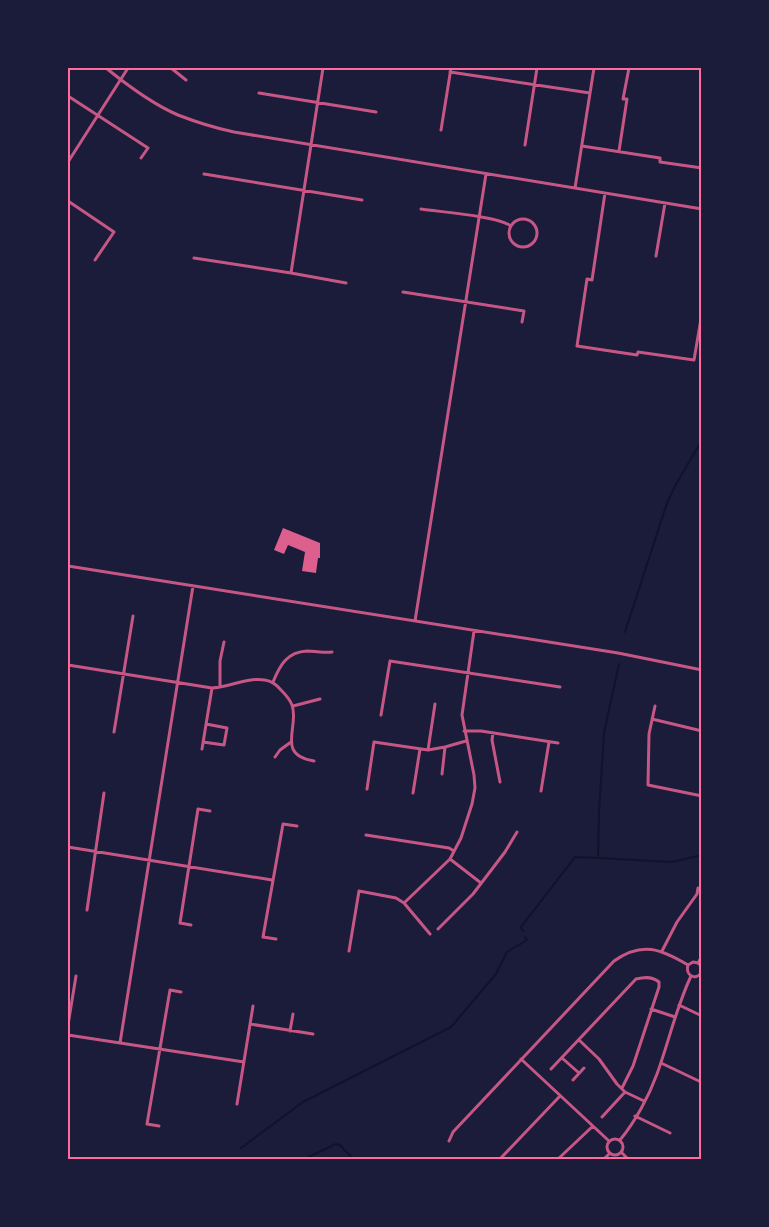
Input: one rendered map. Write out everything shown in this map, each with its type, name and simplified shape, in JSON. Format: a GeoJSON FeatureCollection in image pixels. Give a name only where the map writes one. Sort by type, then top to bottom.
{"type":"FeatureCollection","features":[{"type":"Feature","properties":{"kind":"street"},"geometry":{"type":"LineString","coordinates":[[106,68],[147,98],[176,114],[234,132],[702,208]]}},
{"type":"Feature","properties":{"kind":"street"},"geometry":{"type":"LineString","coordinates":[[68,162],[128,68]]}},
{"type":"Feature","properties":{"kind":"street"},"geometry":{"type":"LineString","coordinates":[[171,68],[186,80]]}},
{"type":"Feature","properties":{"kind":"street"},"geometry":{"type":"LineString","coordinates":[[291,273],[323,68]]}},
{"type":"Feature","properties":{"kind":"street"},"geometry":{"type":"LineString","coordinates":[[525,145],[537,68]]}},
{"type":"Feature","properties":{"kind":"street"},"geometry":{"type":"LineString","coordinates":[[575,188],[594,68]]}},
{"type":"Feature","properties":{"kind":"street"},"geometry":{"type":"LineString","coordinates":[[619,152],[627,99],[624,98],[629,68]]}},
{"type":"Feature","properties":{"kind":"street"},"geometry":{"type":"LineString","coordinates":[[441,130],[451,70],[590,93]]}},
{"type":"Feature","properties":{"kind":"street"},"geometry":{"type":"LineString","coordinates":[[259,93],[376,112]]}},
{"type":"Feature","properties":{"kind":"street"},"geometry":{"type":"LineString","coordinates":[[68,96],[148,148],[141,158]]}},
{"type":"Feature","properties":{"kind":"street"},"geometry":{"type":"LineString","coordinates":[[582,146],[660,158],[660,162],[702,168]]}},
{"type":"Feature","properties":{"kind":"street"},"geometry":{"type":"LineString","coordinates":[[204,174],[362,200]]}},
{"type":"Feature","properties":{"kind":"street"},"geometry":{"type":"LineString","coordinates":[[415,621],[486,174]]}},
{"type":"Feature","properties":{"kind":"street"},"geometry":{"type":"LineString","coordinates":[[605,193],[592,280],[587,279],[577,346],[637,355],[638,352],[694,360],[702,313]]}},
{"type":"Feature","properties":{"kind":"street"},"geometry":{"type":"LineString","coordinates":[[68,201],[114,232],[96,260]]}},
{"type":"Feature","properties":{"kind":"street"},"geometry":{"type":"LineString","coordinates":[[656,256],[665,203]]}},
{"type":"Feature","properties":{"kind":"street"},"geometry":{"type":"LineString","coordinates":[[421,210],[479,217],[506,223],[511,226]]}},
{"type":"Feature","properties":{"kind":"street"},"geometry":{"type":"LineString","coordinates":[[527,219],[535,224],[538,234],[530,245],[522,247],[511,239],[511,226],[518,220],[527,219]]}},
{"type":"Feature","properties":{"kind":"street"},"geometry":{"type":"LineString","coordinates":[[194,258],[346,283]]}},
{"type":"Feature","properties":{"kind":"street"},"geometry":{"type":"LineString","coordinates":[[403,292],[524,311],[522,322]]}},
{"type":"Feature","properties":{"kind":"street"},"geometry":{"type":"LineString","coordinates":[[68,566],[618,653],[702,670]]}},
{"type":"Feature","properties":{"kind":"street"},"geometry":{"type":"LineString","coordinates":[[120,1043],[193,586]]}},
{"type":"Feature","properties":{"kind":"street"},"geometry":{"type":"LineString","coordinates":[[114,732],[133,616]]}},
{"type":"Feature","properties":{"kind":"street"},"geometry":{"type":"LineString","coordinates":[[404,903],[450,859],[461,838],[468,817],[475,788],[462,715],[474,631]]}},
{"type":"Feature","properties":{"kind":"street"},"geometry":{"type":"LineString","coordinates":[[220,687],[220,661],[224,642]]}},
{"type":"Feature","properties":{"kind":"street"},"geometry":{"type":"LineString","coordinates":[[273,682],[280,666],[292,655],[308,651],[332,652]]}},
{"type":"Feature","properties":{"kind":"street"},"geometry":{"type":"LineString","coordinates":[[381,715],[390,661],[560,686]]}},
{"type":"Feature","properties":{"kind":"street"},"geometry":{"type":"LineString","coordinates":[[68,665],[212,688],[253,679],[273,682],[284,692],[293,706],[291,742],[294,750],[300,756],[314,761]]}},
{"type":"Feature","properties":{"kind":"street"},"geometry":{"type":"LineString","coordinates":[[202,749],[212,688]]}},
{"type":"Feature","properties":{"kind":"street"},"geometry":{"type":"LineString","coordinates":[[293,706],[320,699]]}},
{"type":"Feature","properties":{"kind":"street"},"geometry":{"type":"LineString","coordinates":[[428,750],[435,704]]}},
{"type":"Feature","properties":{"kind":"street"},"geometry":{"type":"LineString","coordinates":[[655,706],[649,734],[648,785],[702,796]]}},
{"type":"Feature","properties":{"kind":"street"},"geometry":{"type":"LineString","coordinates":[[652,719],[702,731]]}},
{"type":"Feature","properties":{"kind":"street"},"geometry":{"type":"LineString","coordinates":[[203,742],[224,745],[227,728],[206,724]]}},
{"type":"Feature","properties":{"kind":"street"},"geometry":{"type":"LineString","coordinates":[[464,731],[470,730],[558,743]]}},
{"type":"Feature","properties":{"kind":"street"},"geometry":{"type":"LineString","coordinates":[[493,733],[492,740],[500,782]]}},
{"type":"Feature","properties":{"kind":"street"},"geometry":{"type":"LineString","coordinates":[[366,789],[374,742],[428,750],[466,741]]}},
{"type":"Feature","properties":{"kind":"street"},"geometry":{"type":"LineString","coordinates":[[275,758],[280,750],[291,742]]}},
{"type":"Feature","properties":{"kind":"street"},"geometry":{"type":"LineString","coordinates":[[541,791],[549,742]]}},
{"type":"Feature","properties":{"kind":"street"},"geometry":{"type":"LineString","coordinates":[[442,774],[445,747]]}},
{"type":"Feature","properties":{"kind":"street"},"geometry":{"type":"LineString","coordinates":[[413,793],[420,749]]}},
{"type":"Feature","properties":{"kind":"street"},"geometry":{"type":"LineString","coordinates":[[87,910],[104,793]]}},
{"type":"Feature","properties":{"kind":"street"},"geometry":{"type":"LineString","coordinates":[[191,924],[180,923],[198,810],[210,811]]}},
{"type":"Feature","properties":{"kind":"street"},"geometry":{"type":"LineString","coordinates":[[276,939],[263,936],[282,824],[297,826]]}},
{"type":"Feature","properties":{"kind":"street"},"geometry":{"type":"LineString","coordinates":[[438,930],[464,904],[481,883],[505,852],[516,832]]}},
{"type":"Feature","properties":{"kind":"street"},"geometry":{"type":"LineString","coordinates":[[366,835],[449,848],[454,851]]}},
{"type":"Feature","properties":{"kind":"street"},"geometry":{"type":"LineString","coordinates":[[68,847],[272,880]]}},
{"type":"Feature","properties":{"kind":"street"},"geometry":{"type":"LineString","coordinates":[[450,859],[481,883]]}},
{"type":"Feature","properties":{"kind":"street"},"geometry":{"type":"LineString","coordinates":[[662,951],[677,922],[697,894],[698,888]]}},
{"type":"Feature","properties":{"kind":"street"},"geometry":{"type":"LineString","coordinates":[[349,951],[359,892],[392,896],[404,903],[430,934]]}},
{"type":"Feature","properties":{"kind":"street"},"geometry":{"type":"LineString","coordinates":[[449,1141],[453,1132],[614,961],[633,951],[662,951],[688,965]]}},
{"type":"Feature","properties":{"kind":"street"},"geometry":{"type":"LineString","coordinates":[[698,962],[702,956]]}},
{"type":"Feature","properties":{"kind":"street"},"geometry":{"type":"LineString","coordinates":[[688,965],[698,962]]}},
{"type":"Feature","properties":{"kind":"street"},"geometry":{"type":"LineString","coordinates":[[698,962],[702,967]]}},
{"type":"Feature","properties":{"kind":"street"},"geometry":{"type":"LineString","coordinates":[[688,965],[687,973],[691,976],[696,977],[702,972]]}},
{"type":"Feature","properties":{"kind":"street"},"geometry":{"type":"LineString","coordinates":[[68,1025],[76,976]]}},
{"type":"Feature","properties":{"kind":"street"},"geometry":{"type":"LineString","coordinates":[[620,1140],[644,1102],[661,1063],[679,1005],[691,976]]}},
{"type":"Feature","properties":{"kind":"street"},"geometry":{"type":"LineString","coordinates":[[551,1069],[636,979],[651,978],[658,982],[651,1009],[633,1066],[622,1088]]}},
{"type":"Feature","properties":{"kind":"street"},"geometry":{"type":"LineString","coordinates":[[159,1126],[147,1124],[170,990],[181,992]]}},
{"type":"Feature","properties":{"kind":"street"},"geometry":{"type":"LineString","coordinates":[[679,1005],[702,1016]]}},
{"type":"Feature","properties":{"kind":"street"},"geometry":{"type":"LineString","coordinates":[[237,1104],[253,1006]]}},
{"type":"Feature","properties":{"kind":"street"},"geometry":{"type":"LineString","coordinates":[[651,1009],[675,1017]]}},
{"type":"Feature","properties":{"kind":"street"},"geometry":{"type":"LineString","coordinates":[[290,1031],[293,1014]]}},
{"type":"Feature","properties":{"kind":"street"},"geometry":{"type":"LineString","coordinates":[[250,1024],[313,1034]]}},
{"type":"Feature","properties":{"kind":"street"},"geometry":{"type":"LineString","coordinates":[[68,1035],[244,1062]]}},
{"type":"Feature","properties":{"kind":"street"},"geometry":{"type":"LineString","coordinates":[[579,1040],[599,1059],[610,1077],[625,1092],[644,1102]]}},
{"type":"Feature","properties":{"kind":"street"},"geometry":{"type":"LineString","coordinates":[[562,1058],[579,1073]]}},
{"type":"Feature","properties":{"kind":"street"},"geometry":{"type":"LineString","coordinates":[[521,1059],[609,1141]]}},
{"type":"Feature","properties":{"kind":"street"},"geometry":{"type":"LineString","coordinates":[[661,1063],[701,1082]]}},
{"type":"Feature","properties":{"kind":"street"},"geometry":{"type":"LineString","coordinates":[[573,1080],[584,1068]]}},
{"type":"Feature","properties":{"kind":"street"},"geometry":{"type":"LineString","coordinates":[[602,1116],[625,1092]]}},
{"type":"Feature","properties":{"kind":"street"},"geometry":{"type":"LineString","coordinates":[[499,1160],[560,1096]]}},
{"type":"Feature","properties":{"kind":"street"},"geometry":{"type":"LineString","coordinates":[[635,1116],[670,1133]]}},
{"type":"Feature","properties":{"kind":"street"},"geometry":{"type":"LineString","coordinates":[[557,1160],[593,1126]]}},
{"type":"Feature","properties":{"kind":"street"},"geometry":{"type":"LineString","coordinates":[[609,1141],[614,1139],[620,1140]]}},
{"type":"Feature","properties":{"kind":"street"},"geometry":{"type":"LineString","coordinates":[[609,1141],[607,1147],[610,1153],[615,1155],[621,1152],[623,1146],[620,1140]]}},
{"type":"Feature","properties":{"kind":"street"},"geometry":{"type":"LineString","coordinates":[[621,1152],[629,1160]]}},
{"type":"Feature","properties":{"kind":"street"},"geometry":{"type":"LineString","coordinates":[[603,1160],[610,1153]]}},
{"type":"Feature","properties":{"kind":"building"},"geometry":{"type":"Polygon","coordinates":[[[283,528],[320,543],[320,558],[318,558],[316,573],[302,571],[305,552],[288,545],[284,554],[274,550],[283,528]]]}},
{"type":"Feature","properties":{"kind":"waterway"},"geometry":{"type":"LineString","coordinates":[[625,632],[667,503],[702,440]]}},
{"type":"Feature","properties":{"kind":"waterway"},"geometry":{"type":"LineString","coordinates":[[523,931],[521,927],[575,857],[598,858],[604,733],[619,664]]}},
{"type":"Feature","properties":{"kind":"waterway"},"geometry":{"type":"LineString","coordinates":[[598,858],[672,862],[702,855]]}},
{"type":"Feature","properties":{"kind":"waterway"},"geometry":{"type":"LineString","coordinates":[[241,1148],[303,1102],[451,1027],[496,974],[507,952],[527,940],[525,937]]}},
{"type":"Feature","properties":{"kind":"waterway"},"geometry":{"type":"LineString","coordinates":[[302,1160],[336,1144],[340,1145],[354,1160]]}}]}
